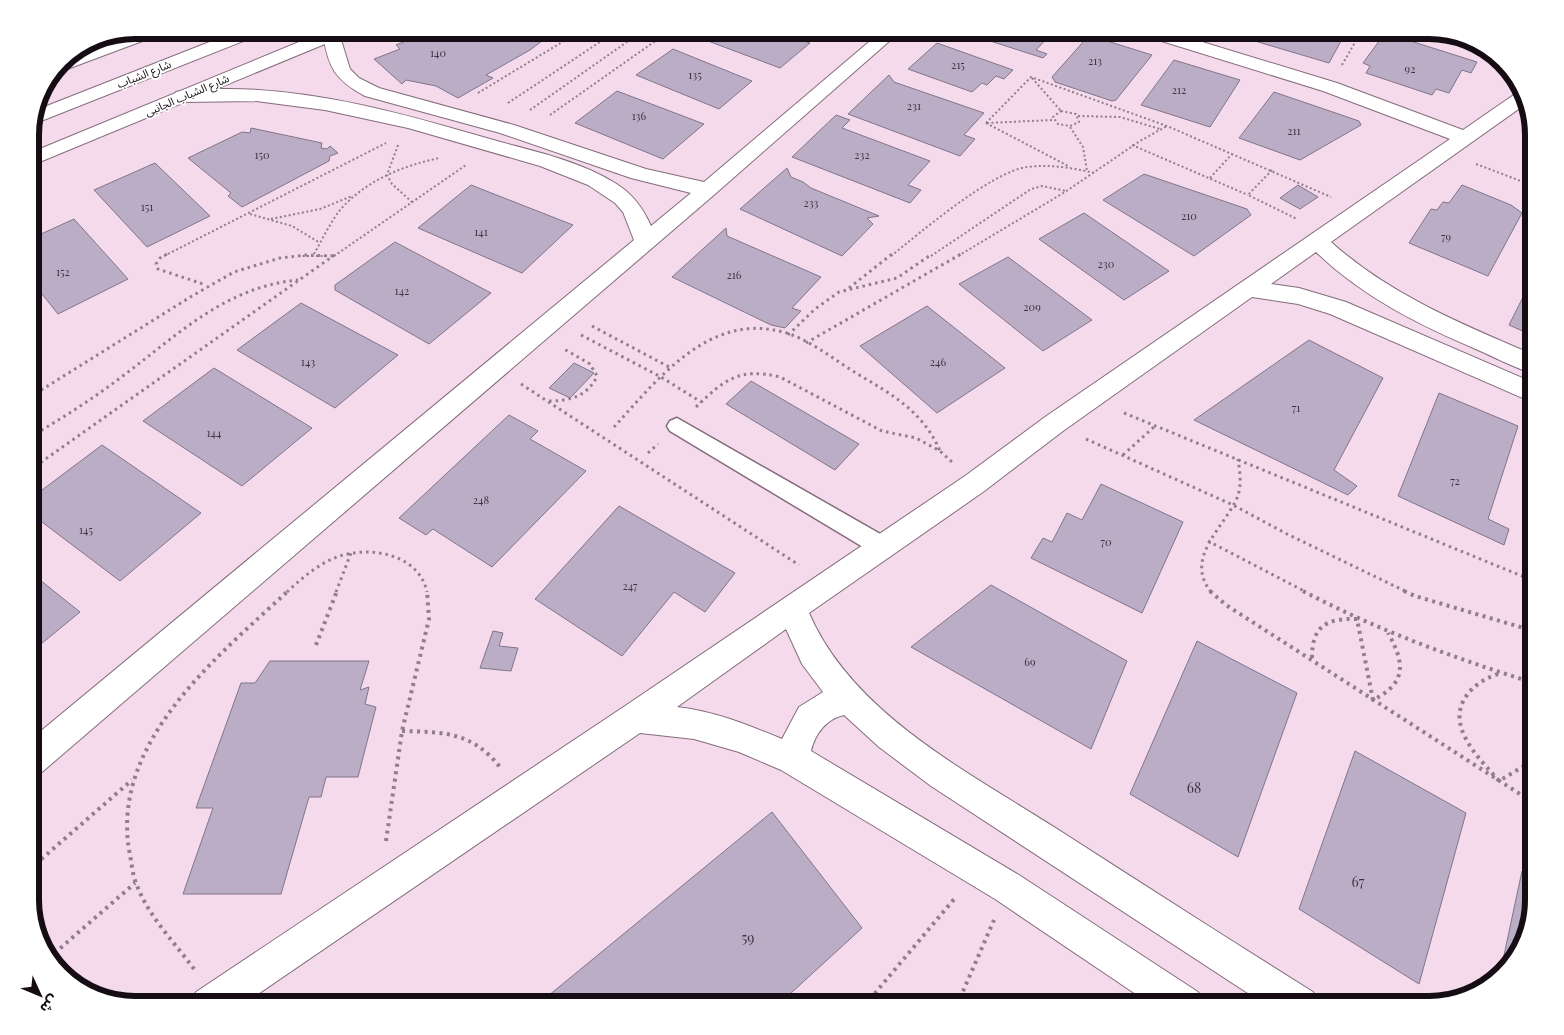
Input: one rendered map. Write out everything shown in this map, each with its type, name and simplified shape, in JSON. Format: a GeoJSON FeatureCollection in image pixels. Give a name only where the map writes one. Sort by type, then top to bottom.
{"type":"FeatureCollection","features":[{"type":"Feature","properties":{"kind":"street"},"geometry":{"type":"LineString","coordinates":[[73,62],[131,39]]}},
{"type":"Feature","properties":{"kind":"street","name":"شارع الشباب"},"geometry":{"type":"LineString","coordinates":[[41,115],[232,39]]}},
{"type":"Feature","properties":{"kind":"street","name":"شارع الشباب الجانبى"},"geometry":{"type":"LineString","coordinates":[[39,156],[321,39]]}},
{"type":"Feature","properties":{"kind":"street"},"geometry":{"type":"LineString","coordinates":[[337,39],[335,56],[340,68],[351,82],[372,92],[523,134],[638,174],[676,184],[708,189]]}},
{"type":"Feature","properties":{"kind":"street"},"geometry":{"type":"LineString","coordinates":[[39,753],[708,189],[883,39]]}},
{"type":"Feature","properties":{"kind":"street"},"geometry":{"type":"LineString","coordinates":[[1173,39],[1330,87],[1453,145]]}},
{"type":"Feature","properties":{"kind":"street"},"geometry":{"type":"LineString","coordinates":[[349,110],[347,102],[363,93],[372,92]]}},
{"type":"Feature","properties":{"kind":"street"},"geometry":{"type":"LineString","coordinates":[[183,96],[268,96],[349,110],[409,129],[561,167],[615,192],[634,212],[645,241]]}},
{"type":"Feature","properties":{"kind":"street"},"geometry":{"type":"LineString","coordinates":[[223,996],[636,717],[827,583],[974,484],[1054,424],[1519,100]]}},
{"type":"Feature","properties":{"kind":"street"},"geometry":{"type":"LineString","coordinates":[[615,192],[635,185],[638,174]]}},
{"type":"Feature","properties":{"kind":"street"},"geometry":{"type":"LineString","coordinates":[[1320,237],[1342,266],[1375,290],[1431,319],[1525,361]]}},
{"type":"Feature","properties":{"kind":"street"},"geometry":{"type":"LineString","coordinates":[[1250,289],[1300,296],[1350,314],[1525,390]]}},
{"type":"Feature","properties":{"kind":"street"},"geometry":{"type":"LineString","coordinates":[[1350,314],[1349,306],[1352,300],[1365,291],[1375,290]]}},
{"type":"Feature","properties":{"kind":"street"},"geometry":{"type":"LineString","coordinates":[[792,608],[813,656],[851,699],[884,730],[954,781],[1185,933],[1286,996]]}},
{"type":"Feature","properties":{"kind":"street"},"geometry":{"type":"LineString","coordinates":[[793,759],[796,741],[816,710],[832,702],[851,699]]}},
{"type":"Feature","properties":{"kind":"street"},"geometry":{"type":"LineString","coordinates":[[636,717],[694,724],[740,737],[793,759],[1007,887],[1171,996]]}},
{"type":"Feature","properties":{"kind":"lane"},"geometry":{"type":"LineString","coordinates":[[677,426],[881,546]]}},
{"type":"Feature","properties":{"kind":"path"},"geometry":{"type":"LineString","coordinates":[[446,113],[567,39]]}},
{"type":"Feature","properties":{"kind":"path"},"geometry":{"type":"LineString","coordinates":[[481,122],[605,39]]}},
{"type":"Feature","properties":{"kind":"path"},"geometry":{"type":"LineString","coordinates":[[503,129],[631,39]]}},
{"type":"Feature","properties":{"kind":"path"},"geometry":{"type":"LineString","coordinates":[[523,134],[658,39]]}},
{"type":"Feature","properties":{"kind":"path"},"geometry":{"type":"LineString","coordinates":[[1330,87],[1357,39]]}},
{"type":"Feature","properties":{"kind":"path"},"geometry":{"type":"LineString","coordinates":[[1031,78],[1061,111]]}},
{"type":"Feature","properties":{"kind":"path"},"geometry":{"type":"LineString","coordinates":[[986,122],[1031,78]]}},
{"type":"Feature","properties":{"kind":"path"},"geometry":{"type":"LineString","coordinates":[[1031,78],[1167,126],[1272,170],[1359,210]]}},
{"type":"Feature","properties":{"kind":"path"},"geometry":{"type":"LineString","coordinates":[[1053,120],[1054,114],[1061,111],[1069,111],[1078,116],[1120,117],[1160,130]]}},
{"type":"Feature","properties":{"kind":"path"},"geometry":{"type":"LineString","coordinates":[[986,122],[1053,120],[1058,124],[1070,126],[1078,124],[1080,119],[1078,116]]}},
{"type":"Feature","properties":{"kind":"path"},"geometry":{"type":"LineString","coordinates":[[986,122],[1072,168]]}},
{"type":"Feature","properties":{"kind":"path"},"geometry":{"type":"LineString","coordinates":[[1070,126],[1082,140],[1086,155],[1087,171]]}},
{"type":"Feature","properties":{"kind":"path"},"geometry":{"type":"LineString","coordinates":[[806,343],[896,293],[1096,173],[1132,146],[1167,126]]}},
{"type":"Feature","properties":{"kind":"path"},"geometry":{"type":"LineString","coordinates":[[409,129],[391,158],[387,175],[392,184],[412,202]]}},
{"type":"Feature","properties":{"kind":"path"},"geometry":{"type":"LineString","coordinates":[[206,285],[158,269],[156,264],[160,258],[249,214],[409,129]]}},
{"type":"Feature","properties":{"kind":"path"},"geometry":{"type":"LineString","coordinates":[[1453,145],[1525,181]]}},
{"type":"Feature","properties":{"kind":"path"},"geometry":{"type":"LineString","coordinates":[[1132,146],[1248,195],[1320,237]]}},
{"type":"Feature","properties":{"kind":"path"},"geometry":{"type":"LineString","coordinates":[[271,219],[320,209],[355,194],[387,175],[435,159],[491,148]]}},
{"type":"Feature","properties":{"kind":"path"},"geometry":{"type":"LineString","coordinates":[[39,464],[299,280],[491,148]]}},
{"type":"Feature","properties":{"kind":"path"},"geometry":{"type":"LineString","coordinates":[[1210,178],[1233,153]]}},
{"type":"Feature","properties":{"kind":"path"},"geometry":{"type":"LineString","coordinates":[[788,334],[821,305],[848,289],[946,212],[1011,171],[1054,166],[1096,173]]}},
{"type":"Feature","properties":{"kind":"path"},"geometry":{"type":"LineString","coordinates":[[1248,195],[1272,170]]}},
{"type":"Feature","properties":{"kind":"path"},"geometry":{"type":"LineString","coordinates":[[848,289],[897,278],[1031,188],[1042,186],[1066,191]]}},
{"type":"Feature","properties":{"kind":"path"},"geometry":{"type":"LineString","coordinates":[[314,254],[330,225],[355,194]]}},
{"type":"Feature","properties":{"kind":"path"},"geometry":{"type":"LineString","coordinates":[[249,214],[292,226],[320,243]]}},
{"type":"Feature","properties":{"kind":"path"},"geometry":{"type":"LineString","coordinates":[[39,392],[73,373],[206,285],[238,269],[266,259],[314,254],[334,256]]}},
{"type":"Feature","properties":{"kind":"path"},"geometry":{"type":"LineString","coordinates":[[39,431],[80,406],[173,336],[212,311],[266,284],[285,280],[299,280]]}},
{"type":"Feature","properties":{"kind":"path"},"geometry":{"type":"LineString","coordinates":[[550,321],[671,368]]}},
{"type":"Feature","properties":{"kind":"path"},"geometry":{"type":"LineString","coordinates":[[550,321],[661,377],[701,402]]}},
{"type":"Feature","properties":{"kind":"path"},"geometry":{"type":"LineString","coordinates":[[548,400],[562,401],[581,395],[590,390],[597,376],[590,364],[550,321]]}},
{"type":"Feature","properties":{"kind":"path"},"geometry":{"type":"LineString","coordinates":[[614,427],[661,377],[692,349],[712,337],[736,329],[754,328],[788,334],[899,398],[928,425],[935,436],[940,451]]}},
{"type":"Feature","properties":{"kind":"path"},"geometry":{"type":"LineString","coordinates":[[496,368],[827,583]]}},
{"type":"Feature","properties":{"kind":"path"},"geometry":{"type":"LineString","coordinates":[[648,453],[728,378],[745,372],[764,372],[780,377],[882,430],[916,438],[940,451],[974,484]]}},
{"type":"Feature","properties":{"kind":"path"},"geometry":{"type":"LineString","coordinates":[[1090,399],[1525,577]]}},
{"type":"Feature","properties":{"kind":"path"},"geometry":{"type":"LineString","coordinates":[[1054,424],[1233,505],[1312,547],[1415,596],[1525,628]]}},
{"type":"Feature","properties":{"kind":"path"},"geometry":{"type":"LineString","coordinates":[[1122,455],[1155,426]]}},
{"type":"Feature","properties":{"kind":"path"},"geometry":{"type":"LineString","coordinates":[[1238,459],[1239,484],[1233,505],[1208,541],[1201,562],[1203,580],[1209,590],[1226,605],[1312,658],[1373,700],[1525,797]]}},
{"type":"Feature","properties":{"kind":"path"},"geometry":{"type":"LineString","coordinates":[[1208,541],[1357,619],[1500,673],[1525,680]]}},
{"type":"Feature","properties":{"kind":"path"},"geometry":{"type":"LineString","coordinates":[[208,996],[135,883],[127,840],[128,812],[133,780],[156,728],[193,680],[301,581],[336,556],[367,552],[396,557],[408,563],[424,582],[430,607],[429,619],[402,731],[378,890]]}},
{"type":"Feature","properties":{"kind":"path"},"geometry":{"type":"LineString","coordinates":[[316,645],[352,553]]}},
{"type":"Feature","properties":{"kind":"path"},"geometry":{"type":"LineString","coordinates":[[1312,658],[1311,646],[1314,634],[1321,626],[1343,618],[1357,619]]}},
{"type":"Feature","properties":{"kind":"path"},"geometry":{"type":"LineString","coordinates":[[1357,619],[1373,700]]}},
{"type":"Feature","properties":{"kind":"path"},"geometry":{"type":"LineString","coordinates":[[1373,700],[1386,695],[1396,686],[1400,674],[1401,660],[1388,632]]}},
{"type":"Feature","properties":{"kind":"path"},"geometry":{"type":"LineString","coordinates":[[1499,781],[1467,741],[1461,728],[1457,710],[1466,695],[1478,684],[1487,677],[1500,673]]}},
{"type":"Feature","properties":{"kind":"path"},"geometry":{"type":"LineString","coordinates":[[402,731],[449,732],[468,738],[497,763],[517,798]]}},
{"type":"Feature","properties":{"kind":"path"},"geometry":{"type":"LineString","coordinates":[[1499,781],[1525,765]]}},
{"type":"Feature","properties":{"kind":"path"},"geometry":{"type":"LineString","coordinates":[[39,861],[133,780]]}},
{"type":"Feature","properties":{"kind":"path"},"geometry":{"type":"LineString","coordinates":[[873,996],[978,871]]}},
{"type":"Feature","properties":{"kind":"path"},"geometry":{"type":"LineString","coordinates":[[55,953],[135,883]]}},
{"type":"Feature","properties":{"kind":"path"},"geometry":{"type":"LineString","coordinates":[[961,996],[987,936]]}},
{"type":"Feature","properties":{"kind":"building"},"geometry":{"type":"Polygon","coordinates":[[[411,39],[424,41],[428,39],[545,39],[530,50],[486,75],[493,78],[458,98],[436,86],[406,80],[402,84],[374,59],[400,49],[396,45],[411,39]]]}},
{"type":"Feature","properties":{"kind":"building"},"geometry":{"type":"Polygon","coordinates":[[[703,39],[799,39],[810,43],[780,68],[703,39]]]}},
{"type":"Feature","properties":{"kind":"building"},"geometry":{"type":"Polygon","coordinates":[[[984,39],[1046,39],[1036,50],[1047,54],[1043,58],[984,39]]]}},
{"type":"Feature","properties":{"kind":"building"},"geometry":{"type":"Polygon","coordinates":[[[1086,39],[1103,39],[1152,55],[1116,100],[1112,101],[1055,82],[1052,77],[1086,39]]]}},
{"type":"Feature","properties":{"kind":"building"},"geometry":{"type":"Polygon","coordinates":[[[1248,39],[1342,39],[1329,63],[1248,39]]]}},
{"type":"Feature","properties":{"kind":"building"},"geometry":{"type":"Polygon","coordinates":[[[1381,39],[1404,39],[1477,62],[1471,73],[1462,70],[1449,93],[1436,89],[1432,95],[1366,73],[1370,66],[1363,63],[1381,39]]]}},
{"type":"Feature","properties":{"kind":"building"},"geometry":{"type":"Polygon","coordinates":[[[937,43],[1013,70],[1004,79],[996,76],[987,85],[982,83],[972,92],[908,69],[937,43]]]}},
{"type":"Feature","properties":{"kind":"building"},"geometry":{"type":"Polygon","coordinates":[[[673,49],[752,81],[719,109],[636,75],[673,49]]]}},
{"type":"Feature","properties":{"kind":"building"},"geometry":{"type":"Polygon","coordinates":[[[1174,60],[1240,80],[1210,127],[1141,105],[1174,60]]]}},
{"type":"Feature","properties":{"kind":"building"},"geometry":{"type":"Polygon","coordinates":[[[889,75],[894,82],[984,113],[964,135],[975,139],[960,156],[848,114],[889,75]]]}},
{"type":"Feature","properties":{"kind":"building"},"geometry":{"type":"Polygon","coordinates":[[[617,91],[704,124],[663,159],[575,123],[617,91]]]}},
{"type":"Feature","properties":{"kind":"building"},"geometry":{"type":"Polygon","coordinates":[[[1274,92],[1359,121],[1361,125],[1300,160],[1239,138],[1274,92]]]}},
{"type":"Feature","properties":{"kind":"building"},"geometry":{"type":"Polygon","coordinates":[[[836,115],[850,120],[842,128],[930,161],[908,185],[921,190],[910,203],[792,157],[836,115]]]}},
{"type":"Feature","properties":{"kind":"building"},"geometry":{"type":"Polygon","coordinates":[[[251,128],[322,143],[321,148],[327,149],[330,146],[338,153],[330,156],[329,161],[242,207],[228,196],[231,193],[188,158],[242,132],[250,133],[251,128]]]}},
{"type":"Feature","properties":{"kind":"building"},"geometry":{"type":"Polygon","coordinates":[[[155,163],[210,216],[147,247],[94,190],[155,163]]]}},
{"type":"Feature","properties":{"kind":"building"},"geometry":{"type":"Polygon","coordinates":[[[787,168],[791,177],[811,188],[879,216],[867,218],[873,224],[842,256],[740,209],[787,168]]]}},
{"type":"Feature","properties":{"kind":"building"},"geometry":{"type":"Polygon","coordinates":[[[1144,174],[1247,209],[1251,215],[1194,256],[1103,200],[1144,174]]]}},
{"type":"Feature","properties":{"kind":"building"},"geometry":{"type":"Polygon","coordinates":[[[471,185],[573,225],[522,273],[418,228],[471,185]]]}},
{"type":"Feature","properties":{"kind":"building"},"geometry":{"type":"Polygon","coordinates":[[[1298,185],[1318,197],[1300,209],[1280,198],[1298,185]]]}},
{"type":"Feature","properties":{"kind":"building"},"geometry":{"type":"Polygon","coordinates":[[[1462,185],[1511,205],[1522,213],[1488,276],[1409,243],[1431,209],[1437,210],[1443,202],[1449,203],[1462,185]]]}},
{"type":"Feature","properties":{"kind":"building"},"geometry":{"type":"Polygon","coordinates":[[[1084,213],[1169,271],[1124,300],[1039,239],[1084,213]]]}},
{"type":"Feature","properties":{"kind":"building"},"geometry":{"type":"Polygon","coordinates":[[[74,219],[128,279],[58,314],[39,290],[39,235],[74,219]]]}},
{"type":"Feature","properties":{"kind":"building"},"geometry":{"type":"Polygon","coordinates":[[[726,228],[727,236],[821,277],[792,308],[801,311],[785,328],[771,325],[672,277],[726,228]]]}},
{"type":"Feature","properties":{"kind":"building"},"geometry":{"type":"Polygon","coordinates":[[[395,242],[491,293],[429,344],[335,290],[335,285],[395,242]]]}},
{"type":"Feature","properties":{"kind":"building"},"geometry":{"type":"Polygon","coordinates":[[[1008,257],[1092,320],[1043,351],[959,284],[1008,257]]]}},
{"type":"Feature","properties":{"kind":"building"},"geometry":{"type":"Polygon","coordinates":[[[1525,293],[1525,332],[1509,325],[1525,293]]]}},
{"type":"Feature","properties":{"kind":"building"},"geometry":{"type":"Polygon","coordinates":[[[301,303],[398,355],[335,408],[237,350],[301,303]]]}},
{"type":"Feature","properties":{"kind":"building"},"geometry":{"type":"Polygon","coordinates":[[[927,306],[1005,368],[937,413],[860,346],[927,306]]]}},
{"type":"Feature","properties":{"kind":"building"},"geometry":{"type":"Polygon","coordinates":[[[1309,340],[1383,378],[1334,470],[1357,486],[1348,495],[1194,420],[1309,340]]]}},
{"type":"Feature","properties":{"kind":"building"},"geometry":{"type":"Polygon","coordinates":[[[574,363],[594,373],[570,398],[549,388],[574,363]]]}},
{"type":"Feature","properties":{"kind":"building"},"geometry":{"type":"Polygon","coordinates":[[[214,368],[312,428],[242,486],[143,421],[214,368]]]}},
{"type":"Feature","properties":{"kind":"building"},"geometry":{"type":"Polygon","coordinates":[[[751,381],[859,444],[835,470],[726,404],[751,381]]]}},
{"type":"Feature","properties":{"kind":"building"},"geometry":{"type":"Polygon","coordinates":[[[1439,393],[1518,426],[1488,519],[1509,529],[1504,545],[1398,496],[1439,393]]]}},
{"type":"Feature","properties":{"kind":"building"},"geometry":{"type":"Polygon","coordinates":[[[509,415],[538,431],[530,439],[586,471],[492,567],[433,529],[426,535],[399,518],[509,415]]]}},
{"type":"Feature","properties":{"kind":"building"},"geometry":{"type":"Polygon","coordinates":[[[102,445],[201,513],[120,581],[39,520],[39,492],[102,445]]]}},
{"type":"Feature","properties":{"kind":"building"},"geometry":{"type":"Polygon","coordinates":[[[1101,484],[1183,522],[1142,613],[1031,558],[1043,538],[1052,542],[1067,513],[1082,520],[1101,484]]]}},
{"type":"Feature","properties":{"kind":"building"},"geometry":{"type":"Polygon","coordinates":[[[619,506],[735,573],[705,612],[674,592],[622,656],[535,599],[619,506]]]}},
{"type":"Feature","properties":{"kind":"building"},"geometry":{"type":"Polygon","coordinates":[[[39,579],[80,612],[39,646],[39,579]]]}},
{"type":"Feature","properties":{"kind":"building"},"geometry":{"type":"Polygon","coordinates":[[[991,585],[1127,661],[1091,749],[911,647],[991,585]]]}},
{"type":"Feature","properties":{"kind":"building"},"geometry":{"type":"Polygon","coordinates":[[[493,631],[503,633],[499,646],[518,648],[511,671],[480,668],[493,631]]]}},
{"type":"Feature","properties":{"kind":"building"},"geometry":{"type":"Polygon","coordinates":[[[1197,641],[1297,693],[1238,857],[1130,794],[1197,641]]]}},
{"type":"Feature","properties":{"kind":"building"},"geometry":{"type":"Polygon","coordinates":[[[270,661],[369,661],[360,690],[369,687],[365,704],[376,707],[358,777],[326,777],[321,797],[309,797],[281,894],[183,894],[213,808],[196,808],[241,683],[255,683],[270,661]]]}},
{"type":"Feature","properties":{"kind":"building"},"geometry":{"type":"Polygon","coordinates":[[[1355,751],[1466,813],[1419,984],[1299,909],[1355,751]]]}},
{"type":"Feature","properties":{"kind":"building"},"geometry":{"type":"Polygon","coordinates":[[[772,812],[862,928],[788,996],[548,996],[772,812]]]}},
{"type":"Feature","properties":{"kind":"building"},"geometry":{"type":"Polygon","coordinates":[[[1522,871],[1525,873],[1525,900],[1522,925],[1515,943],[1503,962],[1522,871]]]}}]}
